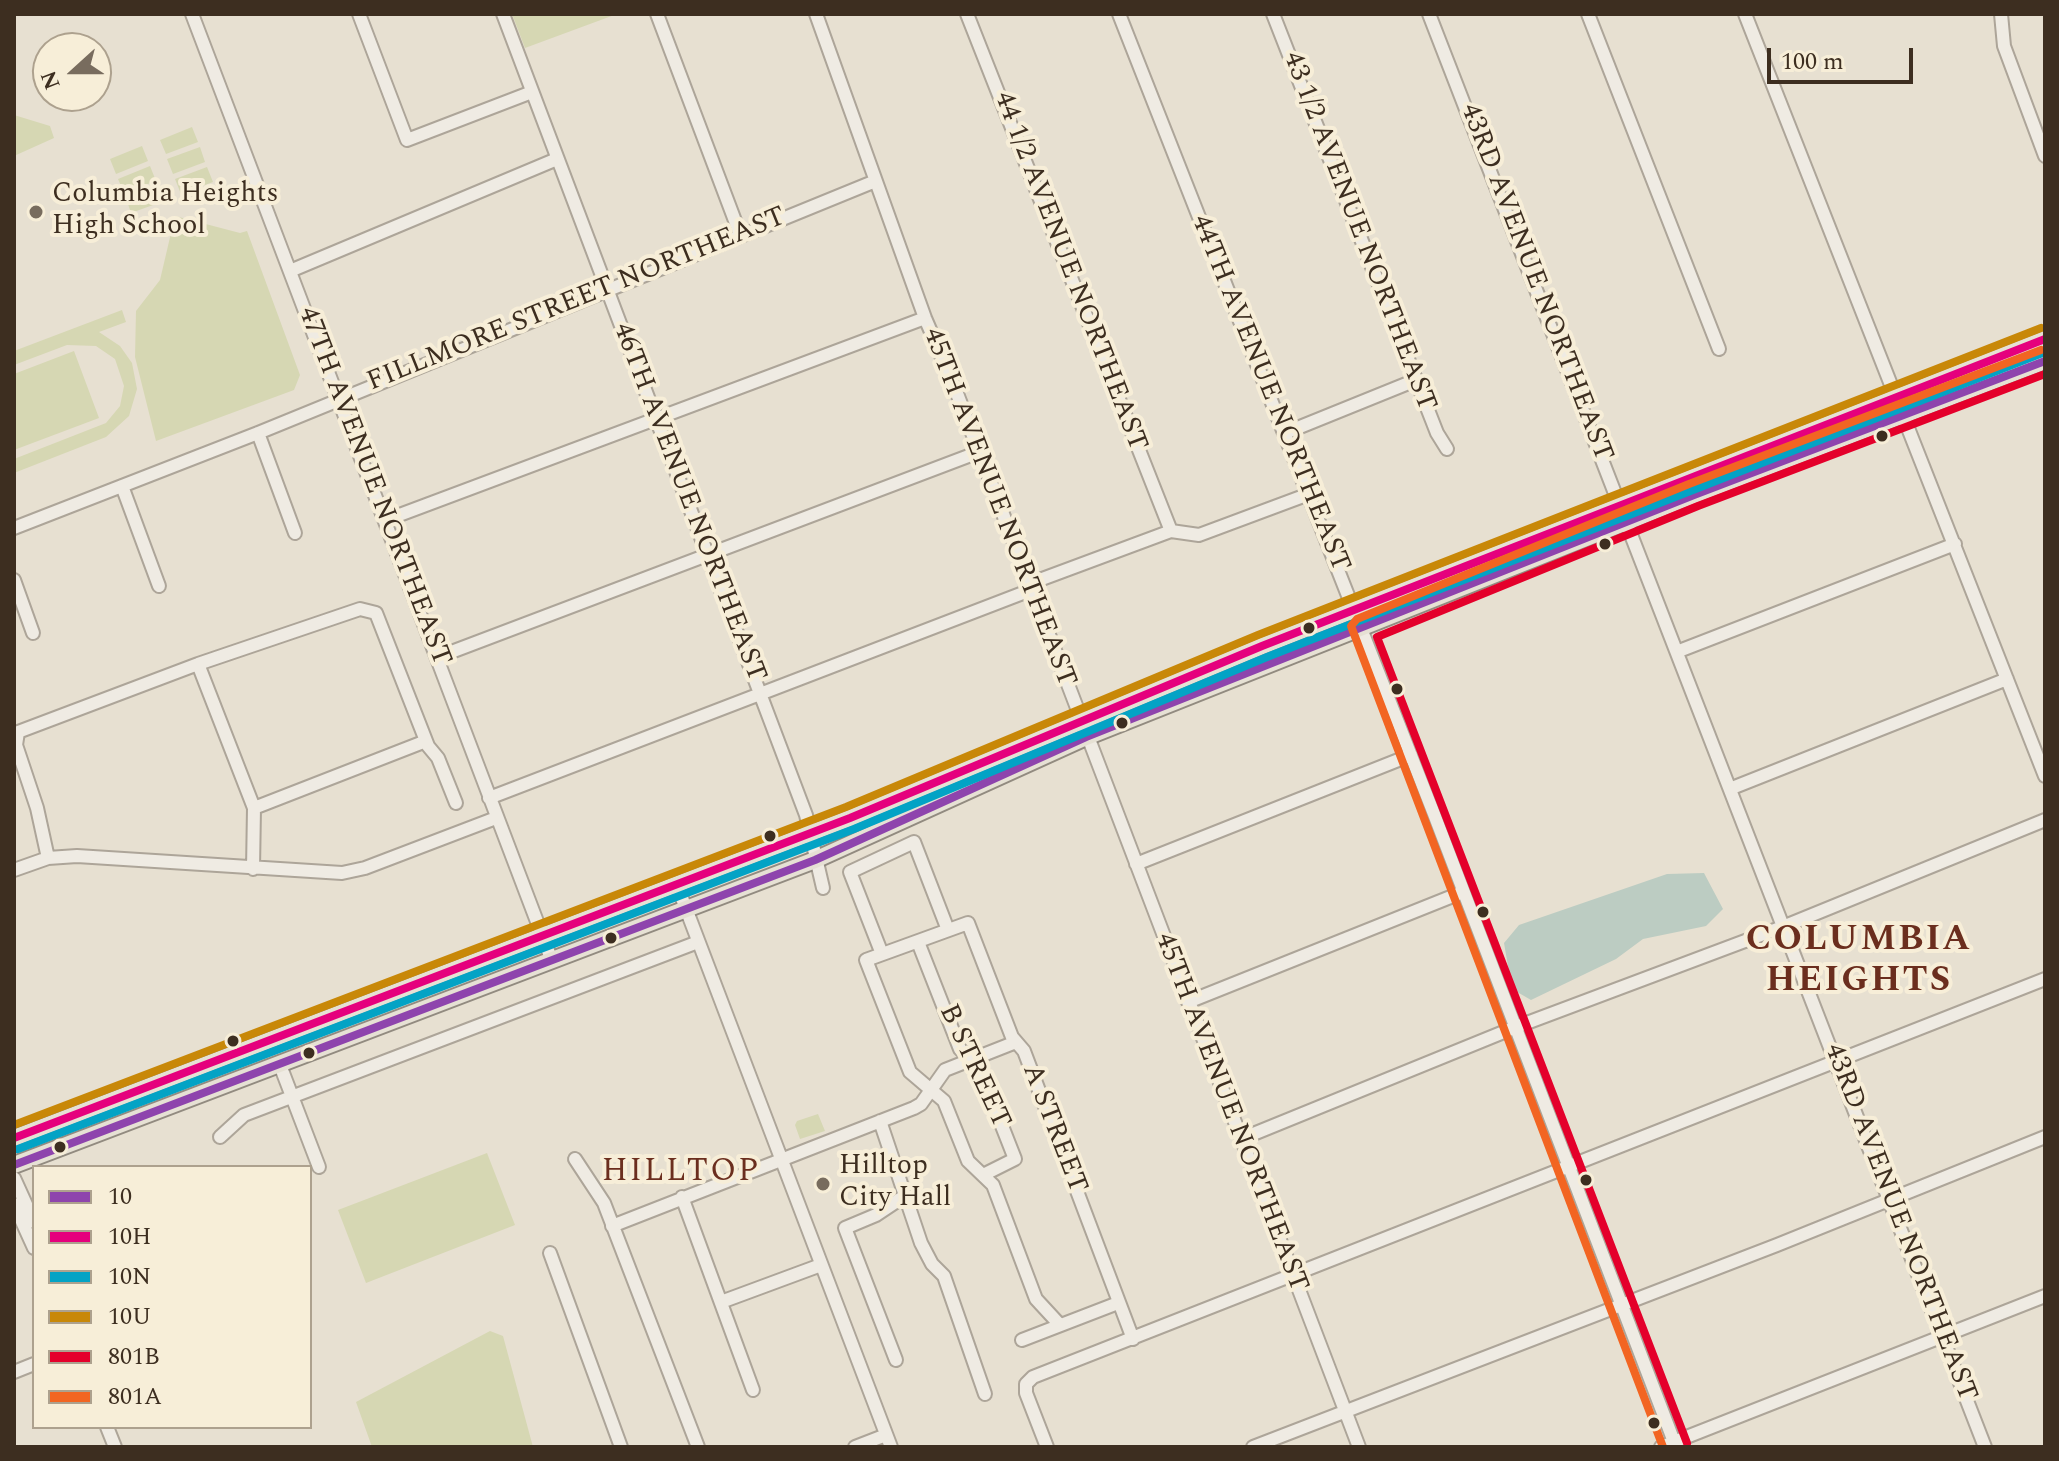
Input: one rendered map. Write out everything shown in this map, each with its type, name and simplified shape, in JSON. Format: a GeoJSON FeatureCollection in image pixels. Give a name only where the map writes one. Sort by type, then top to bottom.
{"type":"FeatureCollection","features":[{"type":"Feature","properties":{"kind":"main road"},"geometry":{"type":"LineString","coordinates":[[14,1138],[1083,729],[1362,630],[1626,514],[1897,397],[2040,342],[2043,361],[1905,416],[1626,514],[1354,610],[1083,729],[815,860],[14,1165]]}},
{"type":"Feature","properties":{"kind":"street","name":"47TH AVENUE NORTHEAST"},"geometry":{"type":"LineString","coordinates":[[192,14],[552,961]]}},
{"type":"Feature","properties":{"kind":"street"},"geometry":{"type":"LineString","coordinates":[[359,14],[407,140],[532,92]]}},
{"type":"Feature","properties":{"kind":"street","name":"46TH AVENUE NORTHEAST"},"geometry":{"type":"LineString","coordinates":[[503,14],[760,694],[810,834],[823,888]]}},
{"type":"Feature","properties":{"kind":"street"},"geometry":{"type":"LineString","coordinates":[[657,14],[740,234]]}},
{"type":"Feature","properties":{"kind":"street","name":"45TH AVENUE NORTHEAST"},"geometry":{"type":"LineString","coordinates":[[816,14],[873,182],[1031,586],[1359,1447]]}},
{"type":"Feature","properties":{"kind":"street","name":"44 1/2 AVENUE NORTHEAST"},"geometry":{"type":"LineString","coordinates":[[967,14],[1171,531]]}},
{"type":"Feature","properties":{"kind":"street","name":"44TH AVENUE NORTHEAST"},"geometry":{"type":"LineString","coordinates":[[1119,14],[1516,1027],[1622,1305],[1670,1445]]}},
{"type":"Feature","properties":{"kind":"street","name":"43 1/2 AVENUE NORTHEAST"},"geometry":{"type":"LineString","coordinates":[[1273,14],[1416,380],[1447,449]]}},
{"type":"Feature","properties":{"kind":"street","name":"43RD AVENUE NORTHEAST"},"geometry":{"type":"LineString","coordinates":[[1429,14],[1626,514],[1985,1447]]}},
{"type":"Feature","properties":{"kind":"street"},"geometry":{"type":"LineString","coordinates":[[1588,14],[1719,349]]}},
{"type":"Feature","properties":{"kind":"street"},"geometry":{"type":"LineString","coordinates":[[1745,14],[2045,776]]}},
{"type":"Feature","properties":{"kind":"street"},"geometry":{"type":"LineString","coordinates":[[2001,14],[2008,59],[2045,156]]}},
{"type":"Feature","properties":{"kind":"street"},"geometry":{"type":"LineString","coordinates":[[290,271],[557,159]]}},
{"type":"Feature","properties":{"kind":"street","name":"FILLMORE STREET NORTHEAST"},"geometry":{"type":"LineString","coordinates":[[14,528],[258,433],[339,397],[873,182]]}},
{"type":"Feature","properties":{"kind":"street"},"geometry":{"type":"LineString","coordinates":[[386,520],[925,318]]}},
{"type":"Feature","properties":{"kind":"street"},"geometry":{"type":"LineString","coordinates":[[1285,433],[1416,380]]}},
{"type":"Feature","properties":{"kind":"street"},"geometry":{"type":"LineString","coordinates":[[258,433],[295,533]]}},
{"type":"Feature","properties":{"kind":"street"},"geometry":{"type":"LineString","coordinates":[[438,657],[979,452]]}},
{"type":"Feature","properties":{"kind":"street"},"geometry":{"type":"LineString","coordinates":[[122,486],[159,586]]}},
{"type":"Feature","properties":{"kind":"street"},"geometry":{"type":"LineString","coordinates":[[489,798],[1023,593],[1031,586],[1171,531],[1199,535],[1309,494]]}},
{"type":"Feature","properties":{"kind":"street"},"geometry":{"type":"LineString","coordinates":[[1679,651],[1955,544]]}},
{"type":"Feature","properties":{"kind":"street"},"geometry":{"type":"LineString","coordinates":[[14,580],[33,633]]}},
{"type":"Feature","properties":{"kind":"street"},"geometry":{"type":"LineString","coordinates":[[48,858],[37,808],[16,745],[18,732],[198,664],[353,611],[373,609],[426,741],[438,758],[456,803]]}},
{"type":"Feature","properties":{"kind":"street"},"geometry":{"type":"LineString","coordinates":[[198,664],[254,808],[253,869]]}},
{"type":"Feature","properties":{"kind":"street"},"geometry":{"type":"LineString","coordinates":[[1732,788],[2007,679]]}},
{"type":"Feature","properties":{"kind":"street"},"geometry":{"type":"LineString","coordinates":[[254,808],[426,741]]}},
{"type":"Feature","properties":{"kind":"street"},"geometry":{"type":"LineString","coordinates":[[1136,864],[1411,755]]}},
{"type":"Feature","properties":{"kind":"street"},"geometry":{"type":"LineString","coordinates":[[14,870],[48,858],[112,857],[342,873],[365,868],[496,818]]}},
{"type":"Feature","properties":{"kind":"street"},"geometry":{"type":"LineString","coordinates":[[1241,1139],[1516,1027],[1785,926],[2045,820]]}},
{"type":"Feature","properties":{"kind":"street"},"geometry":{"type":"LineString","coordinates":[[882,954],[850,872],[914,842],[948,930],[866,960],[910,1072],[944,1101],[968,1161],[993,1185],[1036,1299],[1060,1325]]}},
{"type":"Feature","properties":{"kind":"street"},"geometry":{"type":"LineString","coordinates":[[677,885],[889,1441],[855,1447]]}},
{"type":"Feature","properties":{"kind":"street"},"geometry":{"type":"LineString","coordinates":[[1188,1002],[1463,892]]}},
{"type":"Feature","properties":{"kind":"street","name":"A STREET"},"geometry":{"type":"LineString","coordinates":[[948,930],[968,923],[1016,1042],[1024,1051],[1133,1339]]}},
{"type":"Feature","properties":{"kind":"street"},"geometry":{"type":"LineString","coordinates":[[220,1137],[244,1115],[698,942]]}},
{"type":"Feature","properties":{"kind":"street","name":"B STREET"},"geometry":{"type":"LineString","coordinates":[[918,942],[967,1061],[980,1070],[1015,1159],[983,1175]]}},
{"type":"Feature","properties":{"kind":"street"},"geometry":{"type":"LineString","coordinates":[[1047,1447],[1026,1393],[1026,1384],[1033,1377],[1293,1278],[2045,979]]}},
{"type":"Feature","properties":{"kind":"street"},"geometry":{"type":"LineString","coordinates":[[612,1226],[921,1104],[945,1070],[1016,1042]]}},
{"type":"Feature","properties":{"kind":"street"},"geometry":{"type":"LineString","coordinates":[[280,1065],[319,1167]]}},
{"type":"Feature","properties":{"kind":"street"},"geometry":{"type":"LineString","coordinates":[[880,1121],[921,1243],[932,1264],[944,1276],[985,1394]]}},
{"type":"Feature","properties":{"kind":"street"},"geometry":{"type":"LineString","coordinates":[[1253,1447],[2045,1137]]}},
{"type":"Feature","properties":{"kind":"street"},"geometry":{"type":"LineString","coordinates":[[575,1159],[604,1203],[698,1447]]}},
{"type":"Feature","properties":{"kind":"street"},"geometry":{"type":"LineString","coordinates":[[14,1178],[32,1218]]}},
{"type":"Feature","properties":{"kind":"street"},"geometry":{"type":"LineString","coordinates":[[896,1360],[845,1228],[876,1215],[906,1195]]}},
{"type":"Feature","properties":{"kind":"street"},"geometry":{"type":"LineString","coordinates":[[682,1197],[753,1390]]}},
{"type":"Feature","properties":{"kind":"street"},"geometry":{"type":"LineString","coordinates":[[14,1204],[32,1244]]}},
{"type":"Feature","properties":{"kind":"street"},"geometry":{"type":"LineString","coordinates":[[550,1253],[621,1447]]}},
{"type":"Feature","properties":{"kind":"street"},"geometry":{"type":"LineString","coordinates":[[721,1302],[821,1265]]}},
{"type":"Feature","properties":{"kind":"street"},"geometry":{"type":"LineString","coordinates":[[1670,1445],[2045,1296]]}},
{"type":"Feature","properties":{"kind":"street"},"geometry":{"type":"LineString","coordinates":[[1022,1340],[1118,1303]]}},
{"type":"Feature","properties":{"kind":"green space"},"geometry":{"type":"Polygon","coordinates":[[[512,14],[617,14],[525,48],[512,14]]]}},
{"type":"Feature","properties":{"kind":"green space"},"geometry":{"type":"Polygon","coordinates":[[[14,115],[50,126],[54,138],[14,156],[14,115]]]}},
{"type":"Feature","properties":{"kind":"green space"},"geometry":{"type":"Polygon","coordinates":[[[192,127],[198,142],[166,154],[160,140],[192,127]]]}},
{"type":"Feature","properties":{"kind":"green space"},"geometry":{"type":"Polygon","coordinates":[[[142,146],[148,161],[116,174],[110,159],[142,146]]]}},
{"type":"Feature","properties":{"kind":"green space"},"geometry":{"type":"Polygon","coordinates":[[[200,147],[205,162],[173,174],[167,159],[200,147]]]}},
{"type":"Feature","properties":{"kind":"green space"},"geometry":{"type":"Polygon","coordinates":[[[150,166],[156,181],[124,193],[118,179],[150,166]]]}},
{"type":"Feature","properties":{"kind":"green space"},"geometry":{"type":"Polygon","coordinates":[[[207,167],[213,182],[181,194],[175,179],[207,167]]]}},
{"type":"Feature","properties":{"kind":"green space"},"geometry":{"type":"Polygon","coordinates":[[[158,186],[164,201],[131,213],[126,198],[158,186]]]}},
{"type":"Feature","properties":{"kind":"green space"},"geometry":{"type":"Polygon","coordinates":[[[175,216],[240,233],[247,231],[300,375],[294,390],[156,441],[135,357],[136,311],[160,280],[175,216]]]}},
{"type":"Feature","properties":{"kind":"green space"},"geometry":{"type":"Polygon","coordinates":[[[122,310],[126,322],[99,332],[120,346],[132,363],[137,389],[129,416],[106,437],[14,473],[14,459],[106,423],[120,406],[124,386],[115,359],[96,346],[67,345],[14,365],[14,351],[122,310]]]}},
{"type":"Feature","properties":{"kind":"green space"},"geometry":{"type":"Polygon","coordinates":[[[74,351],[99,418],[14,450],[14,374],[74,351]]]}},
{"type":"Feature","properties":{"kind":"green space"},"geometry":{"type":"Polygon","coordinates":[[[818,1114],[825,1131],[800,1139],[795,1125],[797,1121],[818,1114]]]}},
{"type":"Feature","properties":{"kind":"green space"},"geometry":{"type":"Polygon","coordinates":[[[487,1153],[515,1225],[366,1283],[338,1210],[487,1153]]]}},
{"type":"Feature","properties":{"kind":"green space"},"geometry":{"type":"Polygon","coordinates":[[[490,1331],[503,1336],[533,1447],[372,1447],[356,1402],[490,1331]]]}},
{"type":"Feature","properties":{"kind":"shaded area"},"geometry":{"type":"Polygon","coordinates":[[[1704,873],[1723,909],[1706,926],[1643,939],[1616,959],[1531,1000],[1512,989],[1504,943],[1519,925],[1667,874],[1704,873]]]}},
{"type":"Feature","properties":{"kind":"transit line","name":"10U"},"geometry":{"type":"LineString","coordinates":[[14,1125],[846,807],[1258,635],[2041,328]]}},
{"type":"Feature","properties":{"kind":"transit line","name":"10H"},"geometry":{"type":"LineString","coordinates":[[14,1138],[850,818],[1262,646],[2045,339]]}},
{"type":"Feature","properties":{"kind":"transit line","name":"801A"},"geometry":{"type":"LineString","coordinates":[[1663,1447],[1351,626],[1357,619],[1689,484],[2041,350]]}},
{"type":"Feature","properties":{"kind":"transit line","name":"10N"},"geometry":{"type":"LineString","coordinates":[[18,1149],[854,829],[1267,657],[2045,352]]}},
{"type":"Feature","properties":{"kind":"transit line","name":"10"},"geometry":{"type":"LineString","coordinates":[[14,1165],[815,860],[1086,737],[1694,495],[2045,361]]}},
{"type":"Feature","properties":{"kind":"transit line","name":"801B"},"geometry":{"type":"LineString","coordinates":[[1687,1443],[1377,637],[1698,506],[2045,374]]}},
{"type":"Feature","properties":{"kind":"place","name":"Columbia Heights High School"},"geometry":{"type":"Point","coordinates":[36,212]}},
{"type":"Feature","properties":{"kind":"place","name":"Hilltop City Hall"},"geometry":{"type":"Point","coordinates":[823,1184]}},
{"type":"Feature","properties":{"kind":"district","name":"COLUMBIA HEIGHTS"},"geometry":{"type":"Point","coordinates":[1859,962]}},
{"type":"Feature","properties":{"kind":"district","name":"HILLTOP"},"geometry":{"type":"Point","coordinates":[681,1174]}}]}
